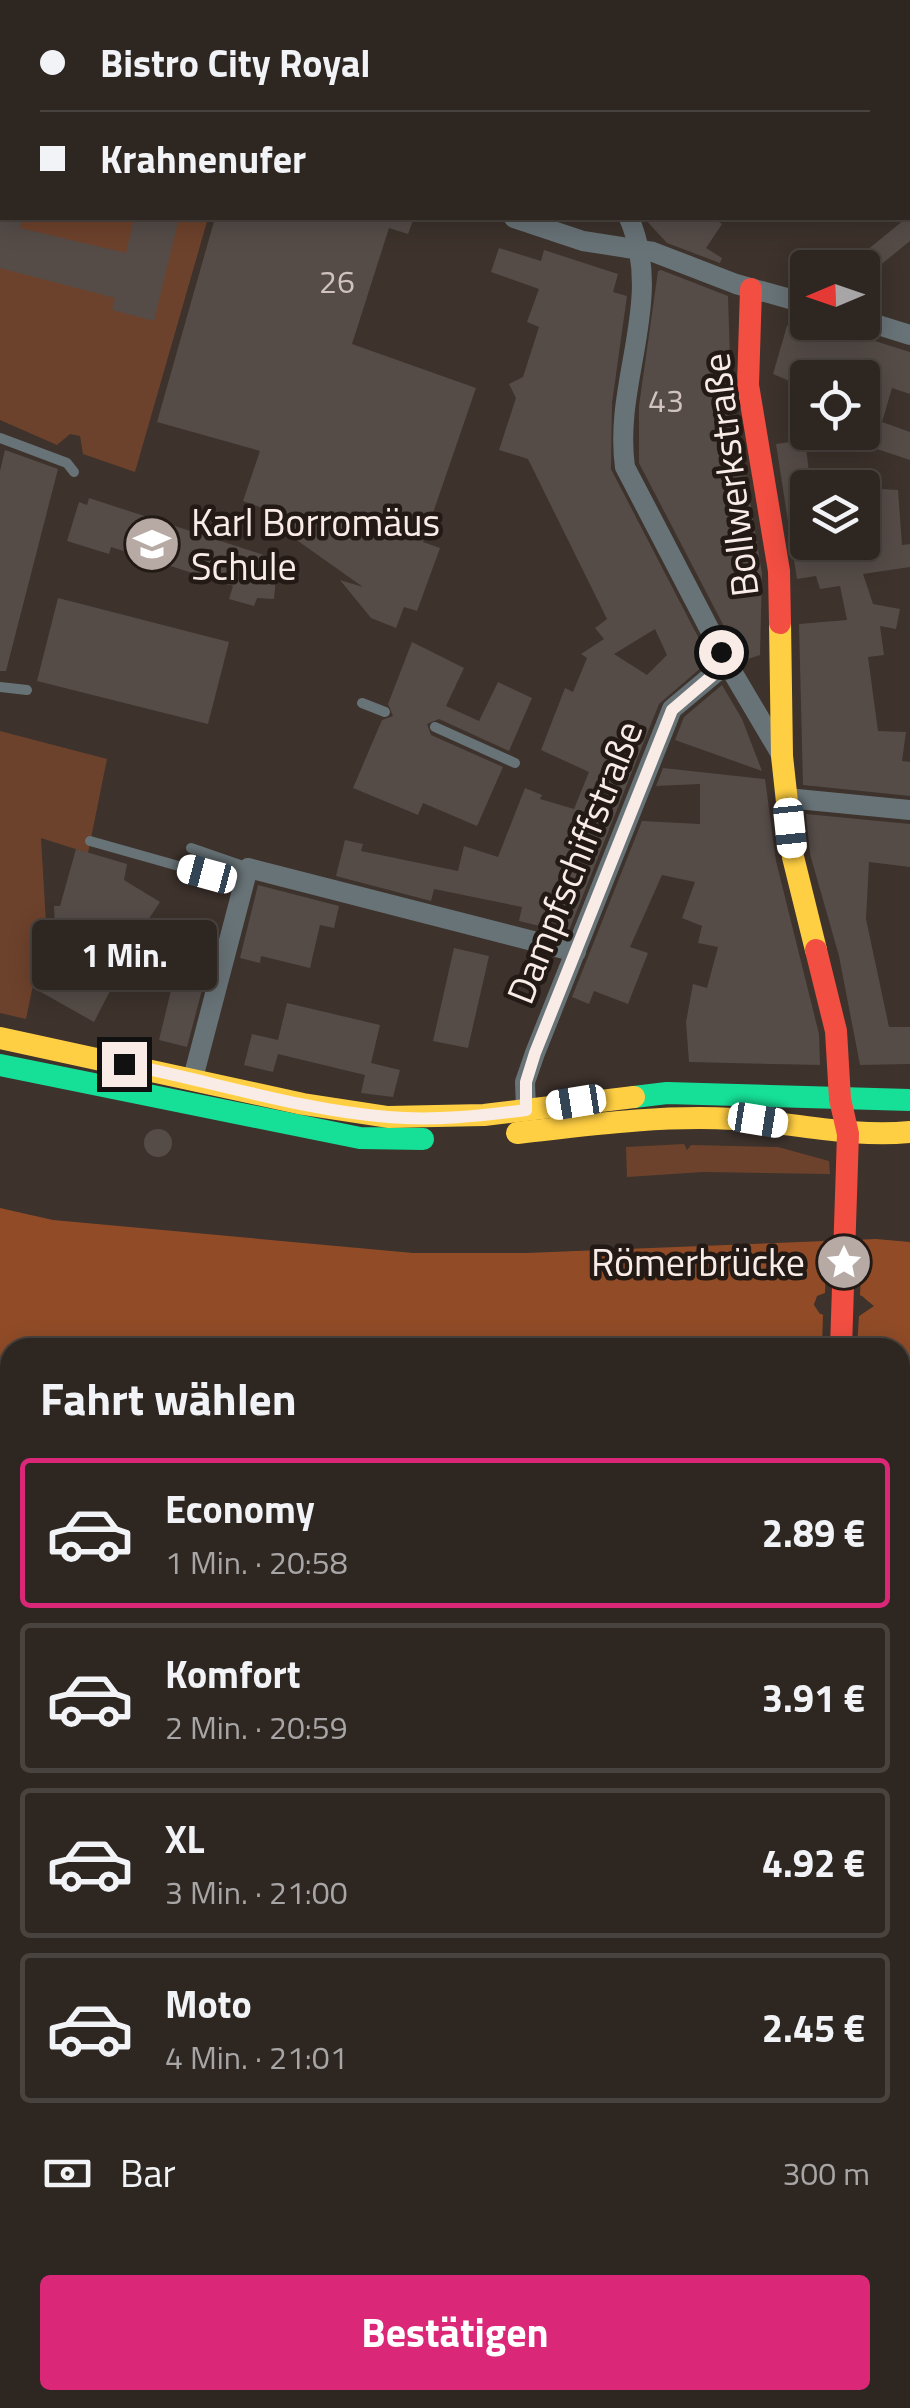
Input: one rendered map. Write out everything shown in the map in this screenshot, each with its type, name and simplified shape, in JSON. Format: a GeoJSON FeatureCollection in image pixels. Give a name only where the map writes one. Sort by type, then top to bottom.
{"type":"FeatureCollection","features":[{"type":"Feature","properties":{"kind":"main road","name":"Bollwerkstraße"},"geometry":{"type":"LineString","coordinates":[[750,288],[748,385],[779,571],[784,653],[782,756],[793,858],[836,1031],[840,1099],[848,1134]]}},
{"type":"Feature","properties":{"kind":"main road"},"geometry":{"type":"LineString","coordinates":[[0,1038],[303,1104],[388,1117],[455,1118],[668,1093],[910,1100]]}},
{"type":"Feature","properties":{"kind":"main road"},"geometry":{"type":"LineString","coordinates":[[0,1065],[360,1138],[407,1140],[734,1120],[871,1137],[910,1132]]}},
{"type":"Feature","properties":{"kind":"main road"},"geometry":{"type":"LineString","coordinates":[[140,1093],[180,1089],[193,1078]]}},
{"type":"Feature","properties":{"kind":"main road"},"geometry":{"type":"LineString","coordinates":[[526,1110],[536,1124],[547,1129]]}},
{"type":"Feature","properties":{"kind":"main road"},"geometry":{"type":"LineString","coordinates":[[840,1338],[848,1134]]}},
{"type":"Feature","properties":{"kind":"street"},"geometry":{"type":"LineString","coordinates":[[520,220],[583,241],[643,251],[790,299]]}},
{"type":"Feature","properties":{"kind":"street"},"geometry":{"type":"LineString","coordinates":[[630,220],[643,251],[623,432],[625,467],[727,663],[782,756]]}},
{"type":"Feature","properties":{"kind":"street"},"geometry":{"type":"LineString","coordinates":[[880,325],[910,334]]}},
{"type":"Feature","properties":{"kind":"street","name":"Dampfschiffstraße"},"geometry":{"type":"LineString","coordinates":[[526,1110],[526,1082],[672,710],[727,663]]}},
{"type":"Feature","properties":{"kind":"street"},"geometry":{"type":"LineString","coordinates":[[787,798],[910,810]]}},
{"type":"Feature","properties":{"kind":"street"},"geometry":{"type":"LineString","coordinates":[[193,1078],[248,868],[576,952]]}},
{"type":"Feature","properties":{"kind":"lane"},"geometry":{"type":"LineString","coordinates":[[0,438],[67,463],[74,472]]}},
{"type":"Feature","properties":{"kind":"lane"},"geometry":{"type":"LineString","coordinates":[[0,687],[27,690]]}},
{"type":"Feature","properties":{"kind":"lane"},"geometry":{"type":"LineString","coordinates":[[362,703],[386,712]]}},
{"type":"Feature","properties":{"kind":"lane"},"geometry":{"type":"LineString","coordinates":[[434,727],[515,764]]}},
{"type":"Feature","properties":{"kind":"lane"},"geometry":{"type":"LineString","coordinates":[[90,842],[207,874],[248,868]]}},
{"type":"Feature","properties":{"kind":"lane"},"geometry":{"type":"LineString","coordinates":[[191,848],[248,868]]}},
{"type":"Feature","properties":{"kind":"shaded area"},"geometry":{"type":"Polygon","coordinates":[[[0,220],[207,220],[135,472],[83,454],[80,436],[70,434],[57,445],[0,420],[0,220]]]}},
{"type":"Feature","properties":{"kind":"shaded area"},"geometry":{"type":"Polygon","coordinates":[[[0,731],[107,759],[88,853],[41,838],[46,923],[26,1019],[0,1013],[0,731]]]}},
{"type":"Feature","properties":{"kind":"shaded area"},"geometry":{"type":"Polygon","coordinates":[[[684,1144],[687,1150],[691,1145],[778,1147],[829,1161],[830,1174],[703,1172],[627,1177],[626,1147],[684,1144]]]}},
{"type":"Feature","properties":{"kind":"shaded area"},"geometry":{"type":"Polygon","coordinates":[[[0,1208],[53,1220],[413,1253],[526,1253],[876,1239],[910,1242],[910,1338],[0,1338],[0,1208]],[[825,1293],[817,1296],[814,1305],[820,1314],[859,1316],[873,1306],[862,1296],[825,1293]]]}},
{"type":"Feature","properties":{"kind":"pier"},"geometry":{"type":"Polygon","coordinates":[[[863,1235],[860,1295],[874,1306],[859,1316],[858,1338],[822,1338],[823,1315],[814,1303],[825,1293],[827,1236],[863,1235]],[[825,1298],[819,1304],[822,1309],[858,1311],[866,1306],[859,1300],[825,1298]]]}},
{"type":"Feature","properties":{"kind":"building"},"geometry":{"type":"Polygon","coordinates":[[[0,220],[22,220],[20,228],[126,253],[134,220],[179,220],[154,321],[112,310],[115,298],[0,268],[0,220]]]}},
{"type":"Feature","properties":{"kind":"building"},"geometry":{"type":"Polygon","coordinates":[[[214,220],[413,220],[408,234],[389,228],[352,344],[476,388],[423,542],[440,548],[417,611],[404,607],[396,628],[371,618],[340,580],[363,587],[288,534],[293,519],[243,501],[260,451],[157,422],[214,220]]]}},
{"type":"Feature","properties":{"kind":"building"},"geometry":{"type":"Polygon","coordinates":[[[646,220],[716,220],[722,224],[706,248],[722,258],[720,263],[667,243],[646,220]]]}},
{"type":"Feature","properties":{"kind":"building"},"geometry":{"type":"Polygon","coordinates":[[[904,220],[910,220],[910,241],[880,265],[880,250],[867,250],[904,220]]]}},
{"type":"Feature","properties":{"kind":"building"},"geometry":{"type":"Polygon","coordinates":[[[499,248],[541,261],[544,250],[618,274],[613,292],[627,296],[612,403],[611,469],[710,660],[659,704],[568,933],[519,921],[522,907],[434,889],[431,901],[336,876],[345,840],[363,844],[361,851],[458,871],[464,846],[498,857],[525,788],[542,795],[540,799],[574,809],[589,772],[541,750],[565,688],[573,692],[587,658],[581,654],[604,639],[595,628],[607,619],[528,459],[499,450],[516,398],[509,384],[523,377],[539,327],[527,322],[539,289],[491,272],[499,248]],[[655,629],[614,654],[647,675],[667,655],[655,629]]]}},
{"type":"Feature","properties":{"kind":"building"},"geometry":{"type":"Polygon","coordinates":[[[661,270],[728,296],[731,388],[762,573],[760,655],[742,661],[639,463],[639,406],[661,270]]]}},
{"type":"Feature","properties":{"kind":"building"},"geometry":{"type":"Polygon","coordinates":[[[790,324],[790,340],[872,340],[910,352],[910,394],[892,388],[882,422],[910,432],[910,460],[880,450],[880,360],[790,360],[790,381],[773,374],[790,324]]]}},
{"type":"Feature","properties":{"kind":"building"},"geometry":{"type":"Polygon","coordinates":[[[790,442],[790,450],[806,450],[809,470],[790,470],[790,534],[776,444],[790,442]]]}},
{"type":"Feature","properties":{"kind":"building"},"geometry":{"type":"Polygon","coordinates":[[[5,450],[58,469],[6,671],[0,671],[0,471],[5,450]]]}},
{"type":"Feature","properties":{"kind":"building"},"geometry":{"type":"Polygon","coordinates":[[[880,489],[898,490],[902,545],[910,544],[910,567],[863,574],[873,604],[900,609],[896,629],[880,626],[884,655],[868,657],[878,731],[906,732],[902,761],[910,762],[910,796],[803,785],[799,624],[847,620],[840,586],[820,589],[816,576],[797,579],[794,560],[880,560],[880,489]]]}},
{"type":"Feature","properties":{"kind":"building","name":"Karl Borromäus Schule"},"geometry":{"type":"Polygon","coordinates":[[[89,498],[267,556],[283,568],[276,577],[274,599],[257,598],[254,606],[229,599],[233,586],[111,547],[109,554],[67,541],[79,502],[87,505],[89,498]]]}},
{"type":"Feature","properties":{"kind":"building"},"geometry":{"type":"Polygon","coordinates":[[[58,598],[229,642],[208,724],[37,681],[58,598]]]}},
{"type":"Feature","properties":{"kind":"building"},"geometry":{"type":"Polygon","coordinates":[[[412,642],[464,668],[446,706],[479,721],[498,682],[532,698],[509,751],[439,719],[427,724],[431,735],[503,767],[477,826],[423,803],[418,815],[353,788],[382,720],[393,716],[388,704],[412,642]]]}},
{"type":"Feature","properties":{"kind":"building"},"geometry":{"type":"Polygon","coordinates":[[[722,685],[742,719],[762,771],[675,740],[684,717],[722,685]]]}},
{"type":"Feature","properties":{"kind":"building"},"geometry":{"type":"Polygon","coordinates":[[[663,768],[765,779],[776,861],[819,1034],[820,1065],[689,1062],[686,1022],[693,984],[707,988],[718,947],[698,943],[702,926],[682,918],[695,882],[662,875],[630,947],[648,953],[628,1004],[594,991],[589,1004],[572,997],[642,821],[700,824],[700,784],[656,786],[663,768]]]}},
{"type":"Feature","properties":{"kind":"building"},"geometry":{"type":"Polygon","coordinates":[[[806,814],[910,824],[910,867],[869,862],[866,919],[889,1027],[910,1027],[910,1064],[860,1065],[839,956],[810,854],[806,814]]]}},
{"type":"Feature","properties":{"kind":"building"},"geometry":{"type":"Polygon","coordinates":[[[76,849],[127,864],[124,880],[160,902],[148,920],[110,921],[94,981],[110,991],[94,1022],[39,991],[55,929],[54,906],[60,906],[76,849]]]}},
{"type":"Feature","properties":{"kind":"building"},"geometry":{"type":"Polygon","coordinates":[[[258,885],[339,906],[334,928],[320,925],[310,968],[261,956],[260,963],[240,958],[258,885]]]}},
{"type":"Feature","properties":{"kind":"building"},"geometry":{"type":"Polygon","coordinates":[[[454,948],[489,956],[468,1048],[433,1041],[454,948]]]}},
{"type":"Feature","properties":{"kind":"building"},"geometry":{"type":"Polygon","coordinates":[[[174,978],[203,986],[187,1047],[159,1040],[174,978]]]}},
{"type":"Feature","properties":{"kind":"building"},"geometry":{"type":"Polygon","coordinates":[[[287,1003],[380,1025],[371,1063],[400,1070],[393,1097],[361,1093],[365,1075],[278,1054],[273,1072],[244,1065],[252,1034],[278,1040],[287,1003]]]}},
{"type":"Feature","properties":{"kind":"building"},"geometry":{"type":"Polygon","coordinates":[[[158,1129],[168,1133],[172,1143],[168,1153],[158,1157],[148,1153],[144,1143],[148,1133],[158,1129]]]}},
{"type":"Feature","properties":{"kind":"traffic: fast"},"geometry":{"type":"LineString","coordinates":[[0,1065],[360,1138],[423,1139]]}},
{"type":"Feature","properties":{"kind":"traffic: fast"},"geometry":{"type":"LineString","coordinates":[[634,1097],[667,1093],[910,1100]]}},
{"type":"Feature","properties":{"kind":"traffic: slow"},"geometry":{"type":"LineString","coordinates":[[780,623],[782,756],[793,857],[816,950]]}},
{"type":"Feature","properties":{"kind":"traffic: slow"},"geometry":{"type":"LineString","coordinates":[[0,1038],[303,1104],[388,1117],[484,1115],[634,1097]]}},
{"type":"Feature","properties":{"kind":"traffic: slow"},"geometry":{"type":"LineString","coordinates":[[517,1133],[679,1118],[755,1121],[865,1133],[910,1132]]}},
{"type":"Feature","properties":{"kind":"traffic: jam"},"geometry":{"type":"LineString","coordinates":[[751,289],[748,385],[779,571],[780,623]]}},
{"type":"Feature","properties":{"kind":"traffic: jam"},"geometry":{"type":"LineString","coordinates":[[816,950],[836,1031],[840,1099],[848,1134],[841,1338]]}},
{"type":"Feature","properties":{"kind":"place","name":"Karl Borromäus Schule"},"geometry":{"type":"Point","coordinates":[152,544]}},
{"type":"Feature","properties":{"kind":"place","name":"Römerbrücke"},"geometry":{"type":"Point","coordinates":[844,1262]}},
{"type":"Feature","properties":{"kind":"route"},"geometry":{"type":"LineString","coordinates":[[124,1064],[303,1104],[388,1117],[455,1118],[526,1110],[524,1094],[535,1053],[625,836],[672,710],[727,663],[721,652]]}}]}
